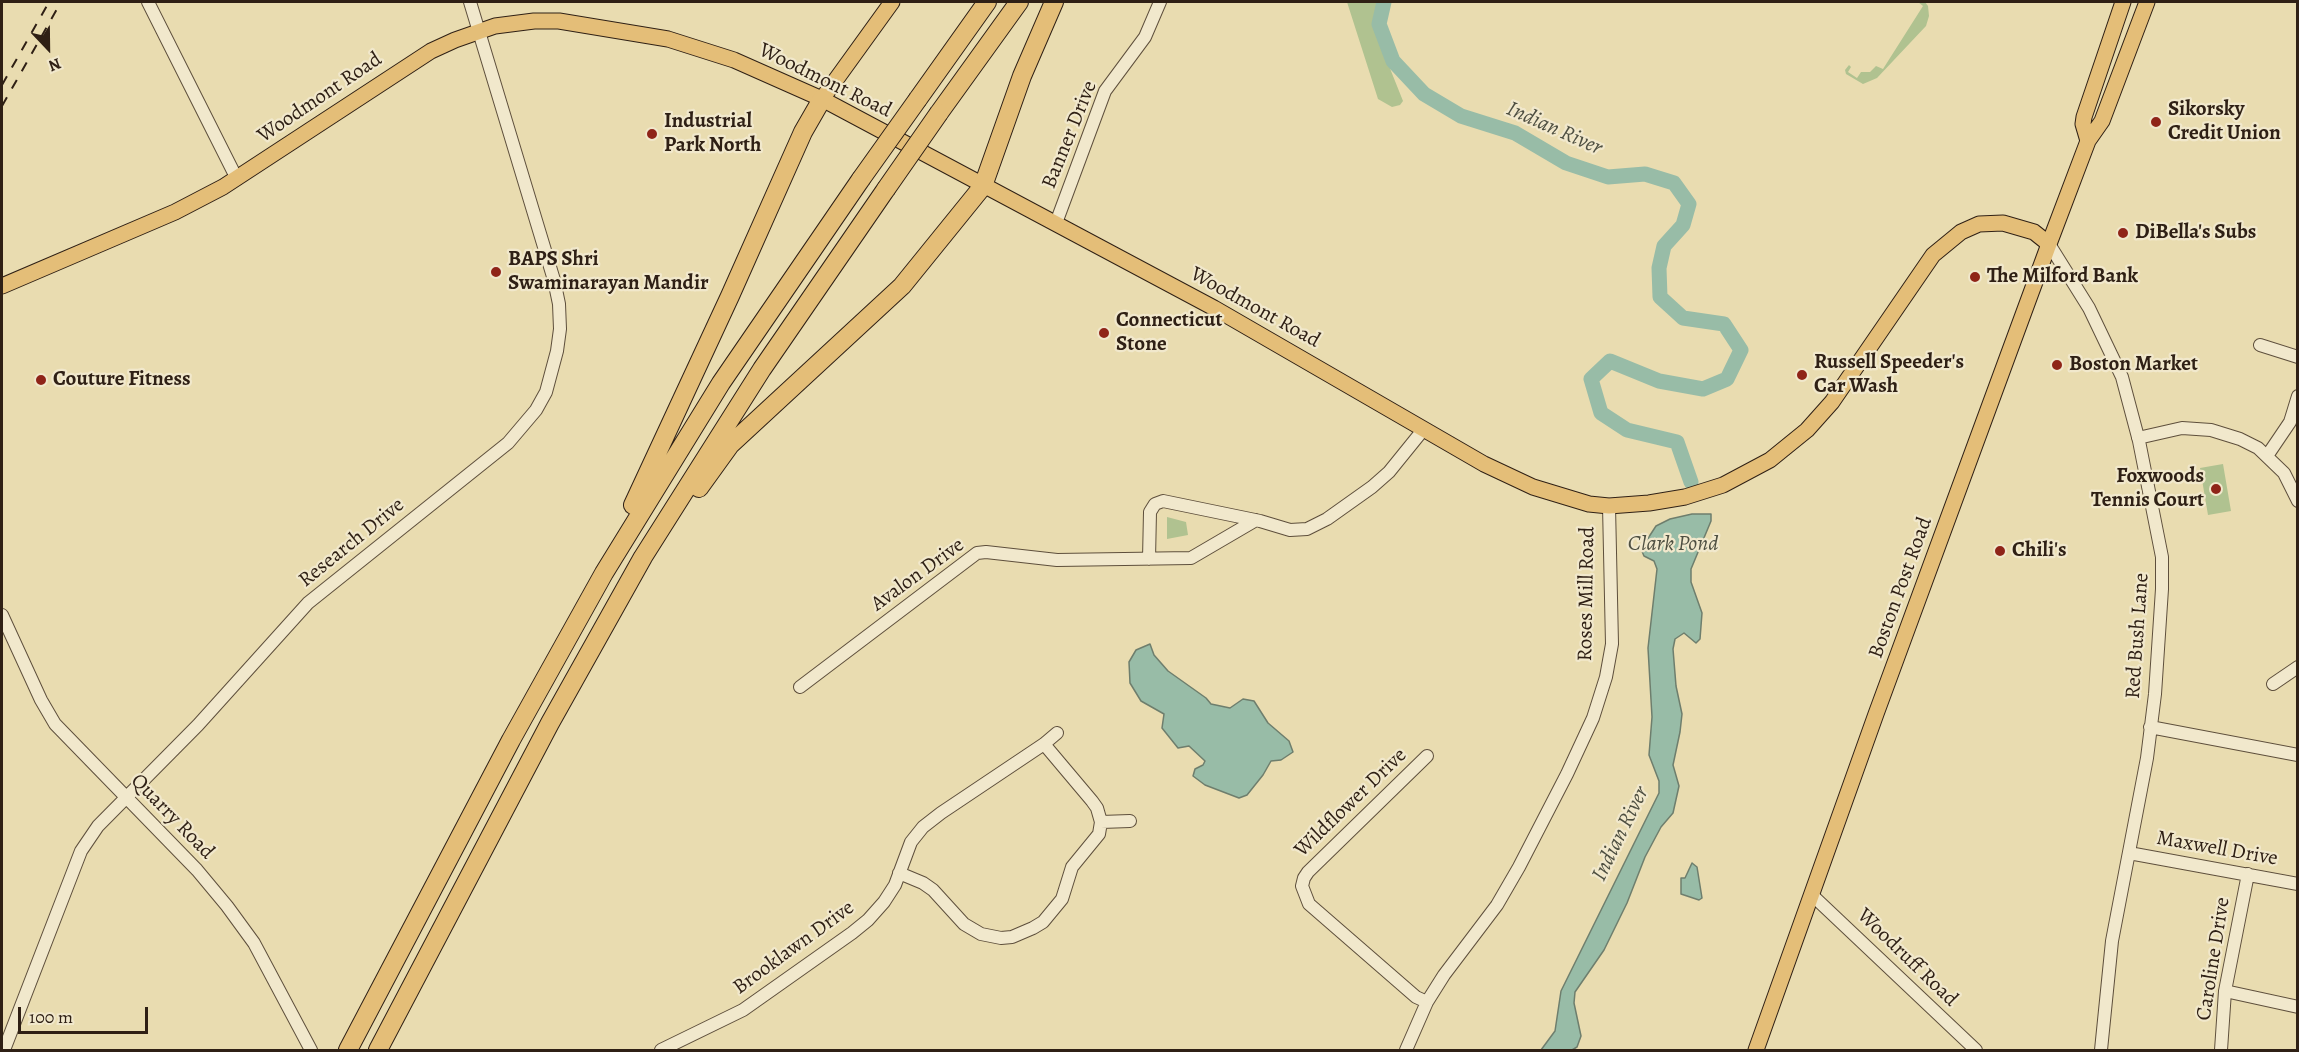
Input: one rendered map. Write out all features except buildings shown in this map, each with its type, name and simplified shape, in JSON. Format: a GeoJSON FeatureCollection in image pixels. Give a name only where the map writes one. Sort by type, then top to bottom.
{"type":"FeatureCollection","features":[{"type":"Feature","properties":{"kind":"highway"},"geometry":{"type":"LineString","coordinates":[[348,1050],[511,740],[588,601],[703,410],[861,179],[987,2]]}},
{"type":"Feature","properties":{"kind":"highway"},"geometry":{"type":"LineString","coordinates":[[378,1050],[580,667],[659,530],[797,316],[1019,2]]}},
{"type":"Feature","properties":{"kind":"highway"},"geometry":{"type":"LineString","coordinates":[[580,667],[730,445],[902,286],[983,186],[1022,76],[1054,2]]}},
{"type":"Feature","properties":{"kind":"highway"},"geometry":{"type":"LineString","coordinates":[[588,601],[730,296],[802,132],[822,99]]}},
{"type":"Feature","properties":{"kind":"main road"},"geometry":{"type":"LineString","coordinates":[[822,99],[892,2]]}},
{"type":"Feature","properties":{"kind":"main road","name":"Boston Post Road"},"geometry":{"type":"LineString","coordinates":[[2088,141],[2083,124],[2084,117],[2123,2]]}},
{"type":"Feature","properties":{"kind":"main road","name":"Boston Post Road"},"geometry":{"type":"LineString","coordinates":[[1756,1050],[1876,714],[2049,244],[2088,141],[2100,127],[2147,2]]}},
{"type":"Feature","properties":{"kind":"main road","name":"Woodmont Road"},"geometry":{"type":"LineString","coordinates":[[2,286],[175,212],[237,179],[431,51],[478,32],[521,22],[559,21],[668,39],[734,60],[822,99],[1214,308],[1460,451],[1524,484],[1569,499],[1609,506]]}},
{"type":"Feature","properties":{"kind":"main road"},"geometry":{"type":"LineString","coordinates":[[2107,46],[2127,53]]}},
{"type":"Feature","properties":{"kind":"main road","name":"Roses Mill Road"},"geometry":{"type":"LineString","coordinates":[[1609,506],[1650,503],[1701,493],[1744,475],[1789,446],[1839,393],[1933,255],[1961,232],[1979,224],[2004,223],[2034,232],[2049,244]]}},
{"type":"Feature","properties":{"kind":"street"},"geometry":{"type":"LineString","coordinates":[[148,2],[237,179]]}},
{"type":"Feature","properties":{"kind":"street","name":"Research Drive"},"geometry":{"type":"LineString","coordinates":[[4,1050],[81,851],[98,826],[198,725],[308,603],[508,443],[536,410],[546,392],[559,343],[559,304],[554,279],[470,2]]}},
{"type":"Feature","properties":{"kind":"street","name":"Banner Drive"},"geometry":{"type":"LineString","coordinates":[[1056,223],[1105,91],[1145,37],[1160,2]]}},
{"type":"Feature","properties":{"kind":"street","name":"Red Bush Lane"},"geometry":{"type":"LineString","coordinates":[[2049,244],[2089,308],[2117,363],[2138,438],[2158,531],[2163,575],[2151,727],[2112,942],[2101,1050]]}},
{"type":"Feature","properties":{"kind":"street"},"geometry":{"type":"LineString","coordinates":[[2260,345],[2298,357]]}},
{"type":"Feature","properties":{"kind":"street"},"geometry":{"type":"LineString","coordinates":[[2267,456],[2294,423],[2298,396]]}},
{"type":"Feature","properties":{"kind":"street"},"geometry":{"type":"LineString","coordinates":[[2138,438],[2182,428],[2199,428],[2249,442],[2284,473],[2298,501]]}},
{"type":"Feature","properties":{"kind":"street"},"geometry":{"type":"LineString","coordinates":[[1149,559],[1150,512],[1159,502],[1256,520],[1290,530],[1307,528],[1321,523],[1372,488],[1389,472],[1423,430]]}},
{"type":"Feature","properties":{"kind":"street","name":"Roses Mill Road"},"geometry":{"type":"LineString","coordinates":[[1406,1050],[1427,1002],[1444,975],[1497,905],[1567,774],[1593,718],[1606,677],[1612,644],[1609,506]]}},
{"type":"Feature","properties":{"kind":"street","name":"Avalon Drive"},"geometry":{"type":"LineString","coordinates":[[801,687],[977,553],[1057,560],[1191,558],[1256,520]]}},
{"type":"Feature","properties":{"kind":"street","name":"Quarry Road"},"geometry":{"type":"LineString","coordinates":[[2,615],[41,700],[55,724],[197,870],[242,925],[267,966],[311,1050]]}},
{"type":"Feature","properties":{"kind":"street"},"geometry":{"type":"LineString","coordinates":[[2273,684],[2298,667]]}},
{"type":"Feature","properties":{"kind":"street"},"geometry":{"type":"LineString","coordinates":[[2151,727],[2298,755]]}},
{"type":"Feature","properties":{"kind":"street","name":"Brooklawn Drive"},"geometry":{"type":"LineString","coordinates":[[661,1050],[743,1010],[852,933],[884,902],[895,885],[911,842],[930,821],[1057,733]]}},
{"type":"Feature","properties":{"kind":"street"},"geometry":{"type":"LineString","coordinates":[[899,873],[933,890],[972,930],[990,937],[1012,937],[1033,928],[1057,907],[1066,889],[1072,867],[1099,834],[1101,822],[1097,808],[1092,801],[1044,744]]}},
{"type":"Feature","properties":{"kind":"street","name":"Wildflower Drive"},"geometry":{"type":"LineString","coordinates":[[1427,756],[1308,872],[1302,886],[1309,904],[1416,997],[1427,1002]]}},
{"type":"Feature","properties":{"kind":"street"},"geometry":{"type":"LineString","coordinates":[[1101,822],[1130,821]]}},
{"type":"Feature","properties":{"kind":"street","name":"Maxwell Drive"},"geometry":{"type":"LineString","coordinates":[[2129,853],[2298,884]]}},
{"type":"Feature","properties":{"kind":"street","name":"Caroline Drive"},"geometry":{"type":"LineString","coordinates":[[2221,1050],[2225,991],[2248,874]]}},
{"type":"Feature","properties":{"kind":"street","name":"Woodruff Road"},"geometry":{"type":"LineString","coordinates":[[1812,895],[1976,1050]]}},
{"type":"Feature","properties":{"kind":"street"},"geometry":{"type":"LineString","coordinates":[[2225,991],[2298,1007]]}},
{"type":"Feature","properties":{"kind":"shaded area"},"geometry":{"type":"Polygon","coordinates":[[[1347,2],[1387,2],[1377,18],[1378,31],[1403,101],[1400,105],[1392,107],[1378,99],[1347,2]]]}},
{"type":"Feature","properties":{"kind":"shaded area"},"geometry":{"type":"Polygon","coordinates":[[[1918,2],[1925,2],[1928,6],[1929,16],[1926,26],[1877,78],[1863,84],[1846,74],[1845,70],[1849,65],[1851,67],[1848,72],[1857,78],[1861,72],[1870,72],[1876,66],[1883,69],[1923,6],[1918,2]]]}},
{"type":"Feature","properties":{"kind":"shaded area","name":"Foxwoods Tennis Court"},"geometry":{"type":"Polygon","coordinates":[[[2223,464],[2231,511],[2208,515],[2200,468],[2223,464]]]}},
{"type":"Feature","properties":{"kind":"shaded area"},"geometry":{"type":"Polygon","coordinates":[[[1167,517],[1186,522],[1188,535],[1167,539],[1167,517]]]}},
{"type":"Feature","properties":{"kind":"water","name":"Clark Pond"},"geometry":{"type":"Polygon","coordinates":[[[1692,514],[1711,514],[1711,521],[1691,569],[1691,582],[1702,613],[1700,639],[1696,643],[1684,633],[1675,639],[1673,649],[1676,686],[1682,714],[1673,765],[1679,786],[1673,813],[1661,827],[1645,857],[1627,903],[1604,950],[1575,992],[1574,1003],[1581,1036],[1577,1047],[1572,1050],[1541,1050],[1555,1031],[1561,991],[1659,793],[1659,781],[1649,755],[1652,717],[1648,648],[1657,569],[1654,561],[1644,556],[1641,549],[1656,526],[1670,519],[1692,514]]]}},
{"type":"Feature","properties":{"kind":"water"},"geometry":{"type":"Polygon","coordinates":[[[1150,644],[1154,655],[1168,671],[1211,704],[1230,708],[1243,699],[1254,701],[1268,723],[1289,741],[1293,752],[1281,760],[1271,761],[1247,795],[1239,798],[1205,785],[1193,776],[1195,769],[1203,765],[1205,761],[1189,746],[1178,748],[1162,728],[1164,714],[1141,701],[1130,683],[1129,662],[1136,650],[1150,644]]]}},
{"type":"Feature","properties":{"kind":"water"},"geometry":{"type":"Polygon","coordinates":[[[1692,863],[1697,867],[1702,898],[1699,900],[1681,894],[1681,878],[1685,878],[1692,863]]]}},
{"type":"Feature","properties":{"kind":"waterway","name":"Indian River"},"geometry":{"type":"LineString","coordinates":[[1384,2],[1379,24],[1393,61],[1424,94],[1461,116],[1515,133],[1566,163],[1608,177],[1645,174],[1674,183],[1689,204],[1683,225],[1664,246],[1659,268],[1660,297],[1683,318],[1724,324],[1741,350],[1727,379],[1703,389],[1659,381],[1610,361],[1591,379],[1601,413],[1627,430],[1677,442],[1691,482]]}},
{"type":"Feature","properties":{"kind":"railway"},"geometry":{"type":"LineString","coordinates":[[2,85],[49,2]]}},
{"type":"Feature","properties":{"kind":"railway"},"geometry":{"type":"LineString","coordinates":[[2,106],[61,2]]}},
{"type":"Feature","properties":{"kind":"place","name":"Sikorsky Credit Union"},"geometry":{"type":"Point","coordinates":[2156,122]}},
{"type":"Feature","properties":{"kind":"place","name":"Industrial Park North"},"geometry":{"type":"Point","coordinates":[652,134]}},
{"type":"Feature","properties":{"kind":"place","name":"DiBella's Subs"},"geometry":{"type":"Point","coordinates":[2123,233]}},
{"type":"Feature","properties":{"kind":"place","name":"BAPS Shri Swaminarayan Mandir"},"geometry":{"type":"Point","coordinates":[496,272]}},
{"type":"Feature","properties":{"kind":"place","name":"The Milford Bank"},"geometry":{"type":"Point","coordinates":[1975,277]}},
{"type":"Feature","properties":{"kind":"place","name":"Connecticut Stone"},"geometry":{"type":"Point","coordinates":[1104,333]}},
{"type":"Feature","properties":{"kind":"place","name":"Boston Market"},"geometry":{"type":"Point","coordinates":[2057,365]}},
{"type":"Feature","properties":{"kind":"place","name":"Russell Speeder's Car Wash"},"geometry":{"type":"Point","coordinates":[1802,375]}},
{"type":"Feature","properties":{"kind":"place","name":"Couture Fitness"},"geometry":{"type":"Point","coordinates":[41,380]}},
{"type":"Feature","properties":{"kind":"place","name":"Foxwoods Tennis Court"},"geometry":{"type":"Point","coordinates":[2216,489]}},
{"type":"Feature","properties":{"kind":"place","name":"Chili's"},"geometry":{"type":"Point","coordinates":[2000,551]}}]}
